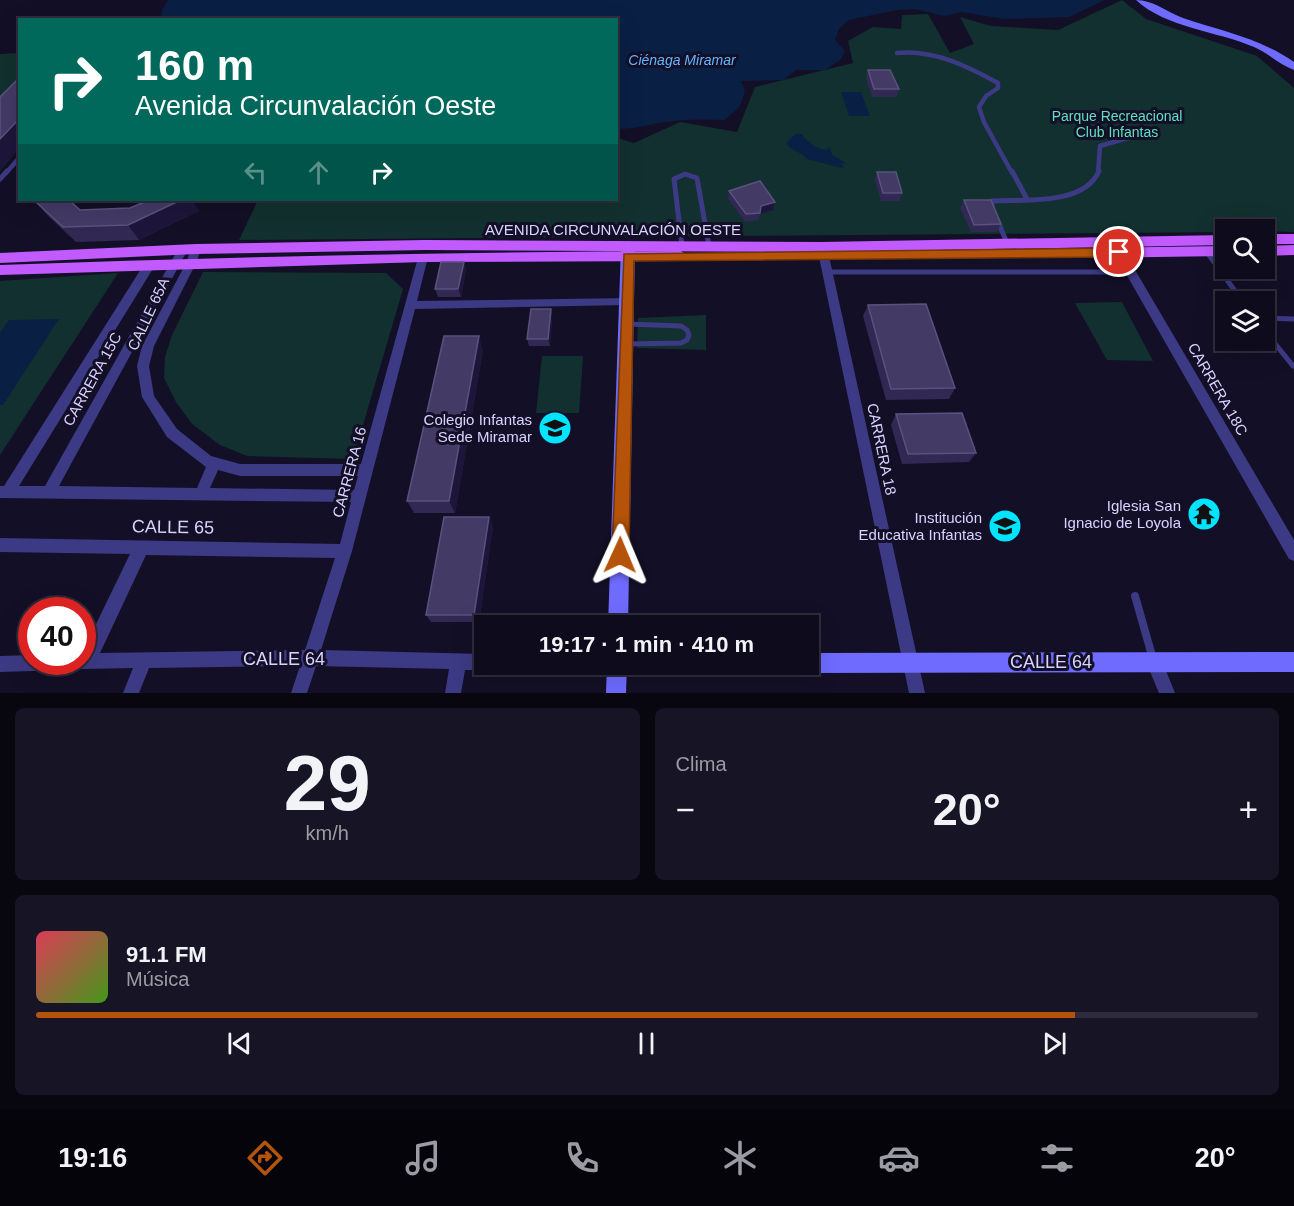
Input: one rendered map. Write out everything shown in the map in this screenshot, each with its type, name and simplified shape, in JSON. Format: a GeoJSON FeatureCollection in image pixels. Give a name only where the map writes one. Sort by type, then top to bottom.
{"type":"FeatureCollection","features":[{"type":"Feature","properties":{"kind":"main road"},"geometry":{"type":"LineString","coordinates":[[1275,239],[1294,239]]}},
{"type":"Feature","properties":{"kind":"main road","name":"AVENIDA CIRCUNVALACIÓN OESTE"},"geometry":{"type":"LineString","coordinates":[[0,270],[175,263],[190,254],[423,257],[628,251],[1116,247],[1215,241]]}},
{"type":"Feature","properties":{"kind":"main road","name":"AVENIDA CIRCUNVALACIÓN OESTE"},"geometry":{"type":"LineString","coordinates":[[0,258],[190,254],[425,245],[628,251],[709,246],[823,251],[1007,243],[1215,251]]}},
{"type":"Feature","properties":{"kind":"main road"},"geometry":{"type":"LineString","coordinates":[[1275,251],[1294,250]]}},
{"type":"Feature","properties":{"kind":"street"},"geometry":{"type":"LineString","coordinates":[[1141,0],[1168,16],[1264,47],[1294,67]]}},
{"type":"Feature","properties":{"kind":"street","name":"CARRERA 18C"},"geometry":{"type":"LineString","coordinates":[[1116,247],[1294,554]]}},
{"type":"Feature","properties":{"kind":"street"},"geometry":{"type":"LineString","coordinates":[[618,615],[628,251]]}},
{"type":"Feature","properties":{"kind":"street","name":"CARRERA 18"},"geometry":{"type":"LineString","coordinates":[[823,251],[917,693]]}},
{"type":"Feature","properties":{"kind":"street","name":"CALLE 65A"},"geometry":{"type":"LineString","coordinates":[[190,254],[148,345],[142,366],[148,397],[172,433],[207,462],[240,470],[367,470]]}},
{"type":"Feature","properties":{"kind":"street","name":"CARRERA 16"},"geometry":{"type":"LineString","coordinates":[[299,693],[345,551],[423,257]]}},
{"type":"Feature","properties":{"kind":"street","name":"CARRERA 15C"},"geometry":{"type":"LineString","coordinates":[[49,492],[175,263]]}},
{"type":"Feature","properties":{"kind":"street","name":"CARRERA 15C"},"geometry":{"type":"LineString","coordinates":[[4,492],[150,264]]}},
{"type":"Feature","properties":{"kind":"street"},"geometry":{"type":"LineString","coordinates":[[412,305],[627,301]]}},
{"type":"Feature","properties":{"kind":"street"},"geometry":{"type":"LineString","coordinates":[[201,494],[214,464]]}},
{"type":"Feature","properties":{"kind":"street"},"geometry":{"type":"LineString","coordinates":[[4,492],[360,496]]}},
{"type":"Feature","properties":{"kind":"street","name":"CALLE 65"},"geometry":{"type":"LineString","coordinates":[[1,546],[142,546],[345,551]]}},
{"type":"Feature","properties":{"kind":"street"},"geometry":{"type":"LineString","coordinates":[[96,639],[142,546]]}},
{"type":"Feature","properties":{"kind":"street","name":"CALLE 64"},"geometry":{"type":"LineString","coordinates":[[96,661],[310,658],[474,662]]}},
{"type":"Feature","properties":{"kind":"street"},"geometry":{"type":"LineString","coordinates":[[131,693],[144,661]]}},
{"type":"Feature","properties":{"kind":"street"},"geometry":{"type":"LineString","coordinates":[[453,693],[458,662]]}},
{"type":"Feature","properties":{"kind":"street"},"geometry":{"type":"LineString","coordinates":[[1154,662],[1167,693]]}},
{"type":"Feature","properties":{"kind":"street","name":"CALLE 64"},"geometry":{"type":"LineString","coordinates":[[819,663],[1294,662]]}},
{"type":"Feature","properties":{"kind":"street"},"geometry":{"type":"LineString","coordinates":[[0,664],[18,663]]}},
{"type":"Feature","properties":{"kind":"street"},"geometry":{"type":"LineString","coordinates":[[616,693],[617,675]]}},
{"type":"Feature","properties":{"kind":"lane"},"geometry":{"type":"LineString","coordinates":[[897,53],[907,51],[921,53],[981,74],[998,83],[998,88],[986,96],[979,107],[984,122],[1027,199]]}},
{"type":"Feature","properties":{"kind":"lane"},"geometry":{"type":"LineString","coordinates":[[1007,243],[992,201],[1071,196],[1081,193],[1098,175],[1101,162],[1100,146],[1155,130]]}},
{"type":"Feature","properties":{"kind":"lane"},"geometry":{"type":"LineString","coordinates":[[0,179],[18,159]]}},
{"type":"Feature","properties":{"kind":"lane"},"geometry":{"type":"LineString","coordinates":[[682,246],[674,179],[690,174],[697,178],[709,246]]}},
{"type":"Feature","properties":{"kind":"lane"},"geometry":{"type":"LineString","coordinates":[[1206,251],[1235,291]]}},
{"type":"Feature","properties":{"kind":"lane"},"geometry":{"type":"LineString","coordinates":[[828,272],[1130,272]]}},
{"type":"Feature","properties":{"kind":"lane"},"geometry":{"type":"LineString","coordinates":[[1275,318],[1294,319]]}},
{"type":"Feature","properties":{"kind":"lane"},"geometry":{"type":"LineString","coordinates":[[626,324],[681,326],[687,330],[689,336],[681,343],[626,344]]}},
{"type":"Feature","properties":{"kind":"lane"},"geometry":{"type":"LineString","coordinates":[[1275,344],[1293,366]]}},
{"type":"Feature","properties":{"kind":"lane"},"geometry":{"type":"LineString","coordinates":[[1135,596],[1154,662]]}},
{"type":"Feature","properties":{"kind":"green space","name":"Parque Recreacional Club Infantas"},"geometry":{"type":"Polygon","coordinates":[[[1122,0],[1146,19],[1257,56],[1294,88],[1294,232],[1275,231],[1275,219],[1215,219],[1215,232],[239,240],[258,201],[618,201],[618,138],[634,143],[680,122],[737,132],[755,87],[853,63],[848,41],[873,27],[901,29],[902,15],[928,14],[950,53],[974,44],[960,17],[991,26],[1058,30],[1122,0]]]}},
{"type":"Feature","properties":{"kind":"green space"},"geometry":{"type":"Polygon","coordinates":[[[18,53],[18,149],[0,171],[0,54],[18,53]]]}},
{"type":"Feature","properties":{"kind":"green space"},"geometry":{"type":"Polygon","coordinates":[[[203,272],[386,273],[403,289],[353,459],[247,456],[220,445],[192,424],[176,402],[164,378],[165,357],[172,335],[203,272]]]}},
{"type":"Feature","properties":{"kind":"green space"},"geometry":{"type":"Polygon","coordinates":[[[118,273],[0,455],[0,281],[118,273]]]}},
{"type":"Feature","properties":{"kind":"green space"},"geometry":{"type":"Polygon","coordinates":[[[1122,302],[1153,361],[1107,360],[1075,303],[1122,302]]]}},
{"type":"Feature","properties":{"kind":"green space"},"geometry":{"type":"Polygon","coordinates":[[[706,315],[706,350],[637,348],[638,318],[706,315]]]}},
{"type":"Feature","properties":{"kind":"green space"},"geometry":{"type":"Polygon","coordinates":[[[542,356],[583,356],[579,413],[536,413],[542,356]]]}},
{"type":"Feature","properties":{"kind":"water","name":"Ciénaga Miramar"},"geometry":{"type":"Polygon","coordinates":[[[169,0],[1105,0],[1069,17],[1004,19],[962,12],[945,16],[915,9],[897,10],[849,20],[839,29],[835,40],[845,51],[840,60],[825,70],[796,70],[784,80],[741,81],[745,91],[740,106],[725,120],[675,121],[618,129],[618,18],[161,18],[162,9],[169,0]]]}},
{"type":"Feature","properties":{"kind":"water"},"geometry":{"type":"Polygon","coordinates":[[[841,92],[861,92],[870,116],[849,116],[841,92]]]}},
{"type":"Feature","properties":{"kind":"water"},"geometry":{"type":"Polygon","coordinates":[[[795,134],[802,134],[819,148],[826,150],[830,147],[832,155],[848,164],[841,163],[844,167],[842,168],[807,159],[786,143],[795,134]]]}},
{"type":"Feature","properties":{"kind":"water"},"geometry":{"type":"Polygon","coordinates":[[[59,319],[3,405],[0,405],[0,332],[9,320],[59,319]]]}},
{"type":"Feature","properties":{"kind":"building"},"geometry":{"type":"Polygon","coordinates":[[[868,70],[890,70],[899,89],[874,89],[868,70]]]}},
{"type":"Feature","properties":{"kind":"building"},"geometry":{"type":"Polygon","coordinates":[[[18,79],[18,120],[0,139],[0,97],[18,79]]]}},
{"type":"Feature","properties":{"kind":"building"},"geometry":{"type":"Polygon","coordinates":[[[877,172],[896,172],[902,193],[883,193],[877,172]]]}},
{"type":"Feature","properties":{"kind":"building"},"geometry":{"type":"Polygon","coordinates":[[[760,181],[775,202],[761,206],[760,213],[746,214],[729,191],[760,181]]]}},
{"type":"Feature","properties":{"kind":"building"},"geometry":{"type":"Polygon","coordinates":[[[964,200],[991,200],[1001,224],[974,225],[964,200]]]}},
{"type":"Feature","properties":{"kind":"building"},"geometry":{"type":"Polygon","coordinates":[[[35,201],[70,201],[80,210],[130,208],[147,201],[179,201],[128,225],[63,227],[35,201]]]}},
{"type":"Feature","properties":{"kind":"building"},"geometry":{"type":"Polygon","coordinates":[[[441,262],[464,262],[458,289],[435,289],[441,262]]]}},
{"type":"Feature","properties":{"kind":"building"},"geometry":{"type":"Polygon","coordinates":[[[926,304],[955,388],[891,389],[868,305],[926,304]]]}},
{"type":"Feature","properties":{"kind":"building"},"geometry":{"type":"Polygon","coordinates":[[[531,309],[551,309],[548,339],[527,339],[531,309]]]}},
{"type":"Feature","properties":{"kind":"building"},"geometry":{"type":"Polygon","coordinates":[[[444,336],[479,336],[449,501],[407,501],[444,336]]]}},
{"type":"Feature","properties":{"kind":"building"},"geometry":{"type":"Polygon","coordinates":[[[962,413],[976,453],[908,454],[896,414],[962,413]]]}},
{"type":"Feature","properties":{"kind":"building"},"geometry":{"type":"Polygon","coordinates":[[[444,517],[489,517],[474,615],[426,615],[444,517]]]}},
{"type":"Feature","properties":{"kind":"place","name":"Colegio Infantas Sede Miramar"},"geometry":{"type":"Point","coordinates":[555,428]}},
{"type":"Feature","properties":{"kind":"place","name":"Iglesia San Ignacio de Loyola"},"geometry":{"type":"Point","coordinates":[1204,514]}},
{"type":"Feature","properties":{"kind":"place","name":"Institución Educativa Infantas"},"geometry":{"type":"Point","coordinates":[1005,526]}},
{"type":"Feature","properties":{"kind":"route"},"geometry":{"type":"LineString","coordinates":[[620,555],[628,257],[1119,252]]}}]}
